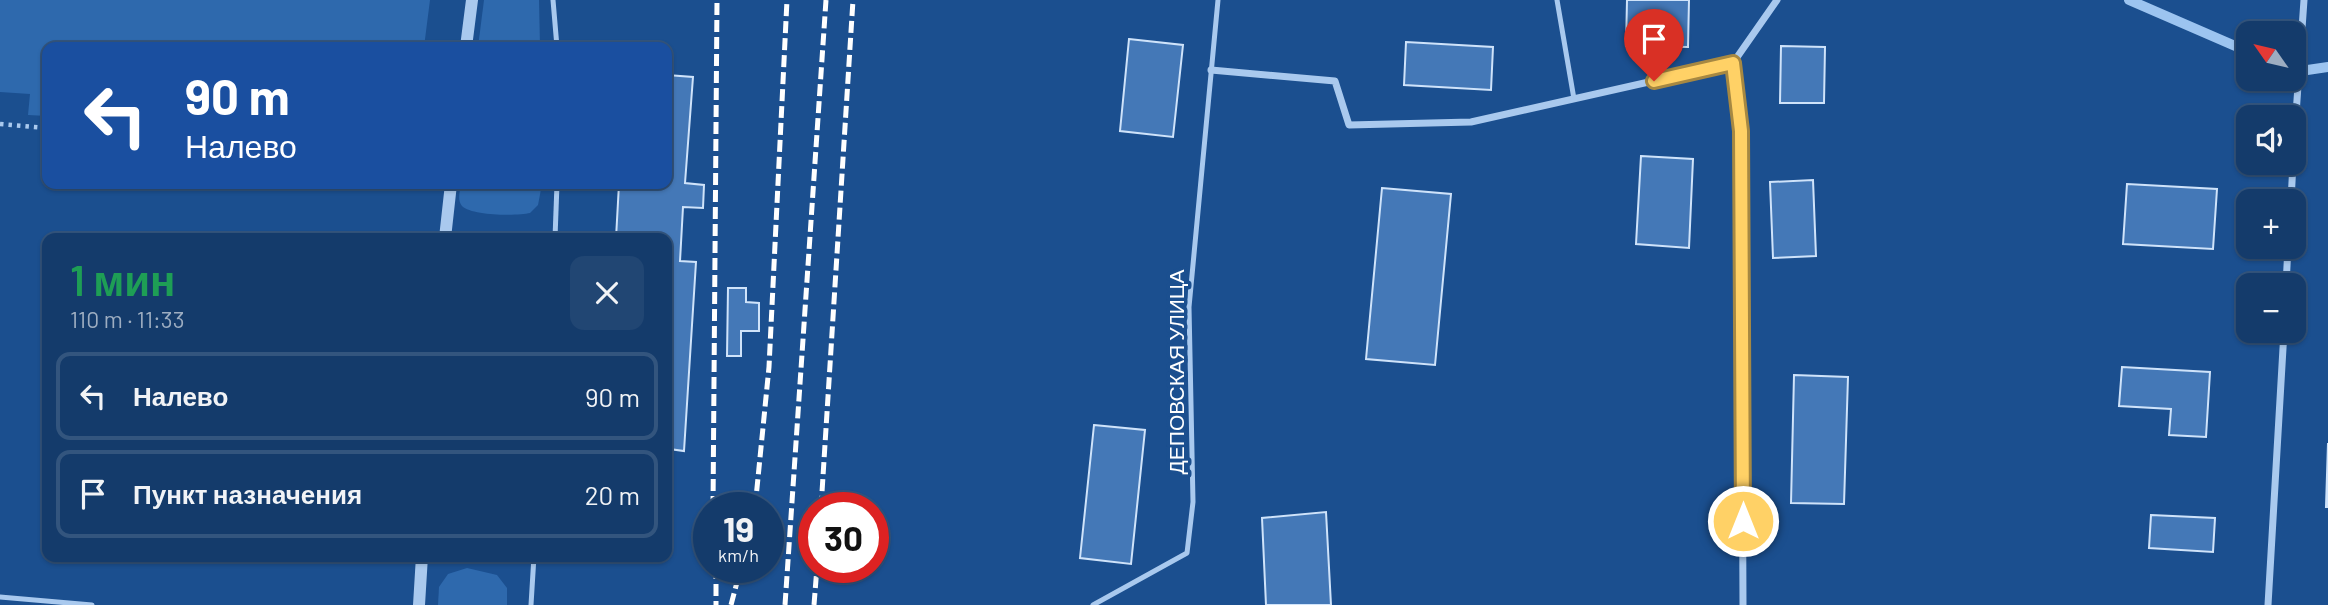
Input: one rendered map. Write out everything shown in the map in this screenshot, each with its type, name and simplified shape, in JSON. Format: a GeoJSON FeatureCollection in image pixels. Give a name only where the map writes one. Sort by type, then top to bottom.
{"type":"FeatureCollection","features":[{"type":"Feature","properties":{"kind":"street"},"geometry":{"type":"LineString","coordinates":[[467,42],[472,0]]}},
{"type":"Feature","properties":{"kind":"street"},"geometry":{"type":"LineString","coordinates":[[1743,605],[1741,131],[1733,63],[1777,0]]}},
{"type":"Feature","properties":{"kind":"street"},"geometry":{"type":"LineString","coordinates":[[2297,105],[2304,0]]}},
{"type":"Feature","properties":{"kind":"street"},"geometry":{"type":"LineString","coordinates":[[1210,70],[1335,81],[1349,125],[1471,122],[1733,63]]}},
{"type":"Feature","properties":{"kind":"street"},"geometry":{"type":"LineString","coordinates":[[446,233],[450,189]]}},
{"type":"Feature","properties":{"kind":"street"},"geometry":{"type":"LineString","coordinates":[[2269,605],[2283,343]]}},
{"type":"Feature","properties":{"kind":"street"},"geometry":{"type":"LineString","coordinates":[[419,605],[422,562]]}},
{"type":"Feature","properties":{"kind":"lane"},"geometry":{"type":"LineString","coordinates":[[553,0],[557,42]]}},
{"type":"Feature","properties":{"kind":"lane","name":"ДЕПОВСКАЯ УЛИЦА"},"geometry":{"type":"LineString","coordinates":[[1093,605],[1187,553],[1193,502],[1189,307],[1218,0]]}},
{"type":"Feature","properties":{"kind":"lane"},"geometry":{"type":"LineString","coordinates":[[1558,0],[1574,99]]}},
{"type":"Feature","properties":{"kind":"lane"},"geometry":{"type":"LineString","coordinates":[[555,233],[557,189]]}},
{"type":"Feature","properties":{"kind":"lane"},"geometry":{"type":"LineString","coordinates":[[531,605],[534,562]]}},
{"type":"Feature","properties":{"kind":"lane"},"geometry":{"type":"LineString","coordinates":[[0,597],[92,605]]}},
{"type":"Feature","properties":{"kind":"path"},"geometry":{"type":"LineString","coordinates":[[0,124],[42,128]]}},
{"type":"Feature","properties":{"kind":"shaded area"},"geometry":{"type":"Polygon","coordinates":[[[0,0],[430,0],[425,42],[42,42],[42,116],[28,115],[30,94],[0,92],[0,0]]]}},
{"type":"Feature","properties":{"kind":"shaded area"},"geometry":{"type":"Polygon","coordinates":[[[484,0],[539,0],[540,42],[479,42],[484,0]]]}},
{"type":"Feature","properties":{"kind":"shaded area"},"geometry":{"type":"Polygon","coordinates":[[[460,189],[541,189],[538,205],[530,213],[515,215],[475,212],[462,206],[459,198],[460,189]]]}},
{"type":"Feature","properties":{"kind":"shaded area"},"geometry":{"type":"Polygon","coordinates":[[[467,568],[497,575],[507,588],[507,605],[438,605],[439,587],[448,574],[467,568]]]}},
{"type":"Feature","properties":{"kind":"building"},"geometry":{"type":"Polygon","coordinates":[[[1627,0],[1689,0],[1688,47],[1626,46],[1627,0]]]}},
{"type":"Feature","properties":{"kind":"building"},"geometry":{"type":"Polygon","coordinates":[[[1129,39],[1183,45],[1173,137],[1120,131],[1129,39]]]}},
{"type":"Feature","properties":{"kind":"building"},"geometry":{"type":"Polygon","coordinates":[[[1406,42],[1493,47],[1491,90],[1404,85],[1406,42]]]}},
{"type":"Feature","properties":{"kind":"building"},"geometry":{"type":"Polygon","coordinates":[[[1781,46],[1825,47],[1824,103],[1780,103],[1781,46]]]}},
{"type":"Feature","properties":{"kind":"building"},"geometry":{"type":"Polygon","coordinates":[[[672,75],[693,77],[685,183],[704,185],[703,208],[683,207],[680,261],[696,262],[684,451],[672,449],[672,233],[616,233],[619,189],[672,189],[672,75]]]}},
{"type":"Feature","properties":{"kind":"building"},"geometry":{"type":"Polygon","coordinates":[[[1641,156],[1693,159],[1689,248],[1636,244],[1641,156]]]}},
{"type":"Feature","properties":{"kind":"building"},"geometry":{"type":"Polygon","coordinates":[[[1813,180],[1816,256],[1773,258],[1770,182],[1813,180]]]}},
{"type":"Feature","properties":{"kind":"building"},"geometry":{"type":"Polygon","coordinates":[[[2127,184],[2217,189],[2213,249],[2123,244],[2127,184]]]}},
{"type":"Feature","properties":{"kind":"building"},"geometry":{"type":"Polygon","coordinates":[[[1382,188],[1451,194],[1435,365],[1366,359],[1382,188]]]}},
{"type":"Feature","properties":{"kind":"building"},"geometry":{"type":"Polygon","coordinates":[[[728,288],[746,288],[746,302],[759,303],[759,331],[741,331],[741,356],[727,356],[728,288]]]}},
{"type":"Feature","properties":{"kind":"building"},"geometry":{"type":"Polygon","coordinates":[[[2122,367],[2210,372],[2206,437],[2169,435],[2171,409],[2119,406],[2122,367]]]}},
{"type":"Feature","properties":{"kind":"building"},"geometry":{"type":"Polygon","coordinates":[[[1794,375],[1848,377],[1844,504],[1791,503],[1794,375]]]}},
{"type":"Feature","properties":{"kind":"building"},"geometry":{"type":"Polygon","coordinates":[[[1094,425],[1145,430],[1131,564],[1080,558],[1094,425]]]}},
{"type":"Feature","properties":{"kind":"building"},"geometry":{"type":"Polygon","coordinates":[[[2328,443],[2328,507],[2326,507],[2328,443]]]}},
{"type":"Feature","properties":{"kind":"building"},"geometry":{"type":"Polygon","coordinates":[[[1326,512],[1331,605],[1266,605],[1262,518],[1326,512]]]}},
{"type":"Feature","properties":{"kind":"building"},"geometry":{"type":"Polygon","coordinates":[[[2151,515],[2215,518],[2213,552],[2149,548],[2151,515]]]}},
{"type":"Feature","properties":{"kind":"waterway"},"geometry":{"type":"LineString","coordinates":[[2129,0],[2236,46]]}},
{"type":"Feature","properties":{"kind":"waterway"},"geometry":{"type":"LineString","coordinates":[[2306,70],[2328,67]]}},
{"type":"Feature","properties":{"kind":"railway"},"geometry":{"type":"LineString","coordinates":[[713,492],[717,0]]}},
{"type":"Feature","properties":{"kind":"railway"},"geometry":{"type":"LineString","coordinates":[[757,492],[769,367],[787,0]]}},
{"type":"Feature","properties":{"kind":"railway"},"geometry":{"type":"LineString","coordinates":[[785,605],[826,0]]}},
{"type":"Feature","properties":{"kind":"railway"},"geometry":{"type":"LineString","coordinates":[[822,492],[853,0]]}},
{"type":"Feature","properties":{"kind":"railway"},"geometry":{"type":"LineString","coordinates":[[716,583],[716,605]]}},
{"type":"Feature","properties":{"kind":"railway"},"geometry":{"type":"LineString","coordinates":[[731,605],[737,583]]}},
{"type":"Feature","properties":{"kind":"railway"},"geometry":{"type":"LineString","coordinates":[[814,605],[816,583]]}},
{"type":"Feature","properties":{"kind":"route"},"geometry":{"type":"LineString","coordinates":[[1654,81],[1733,63],[1741,131],[1743,521]]}}]}
